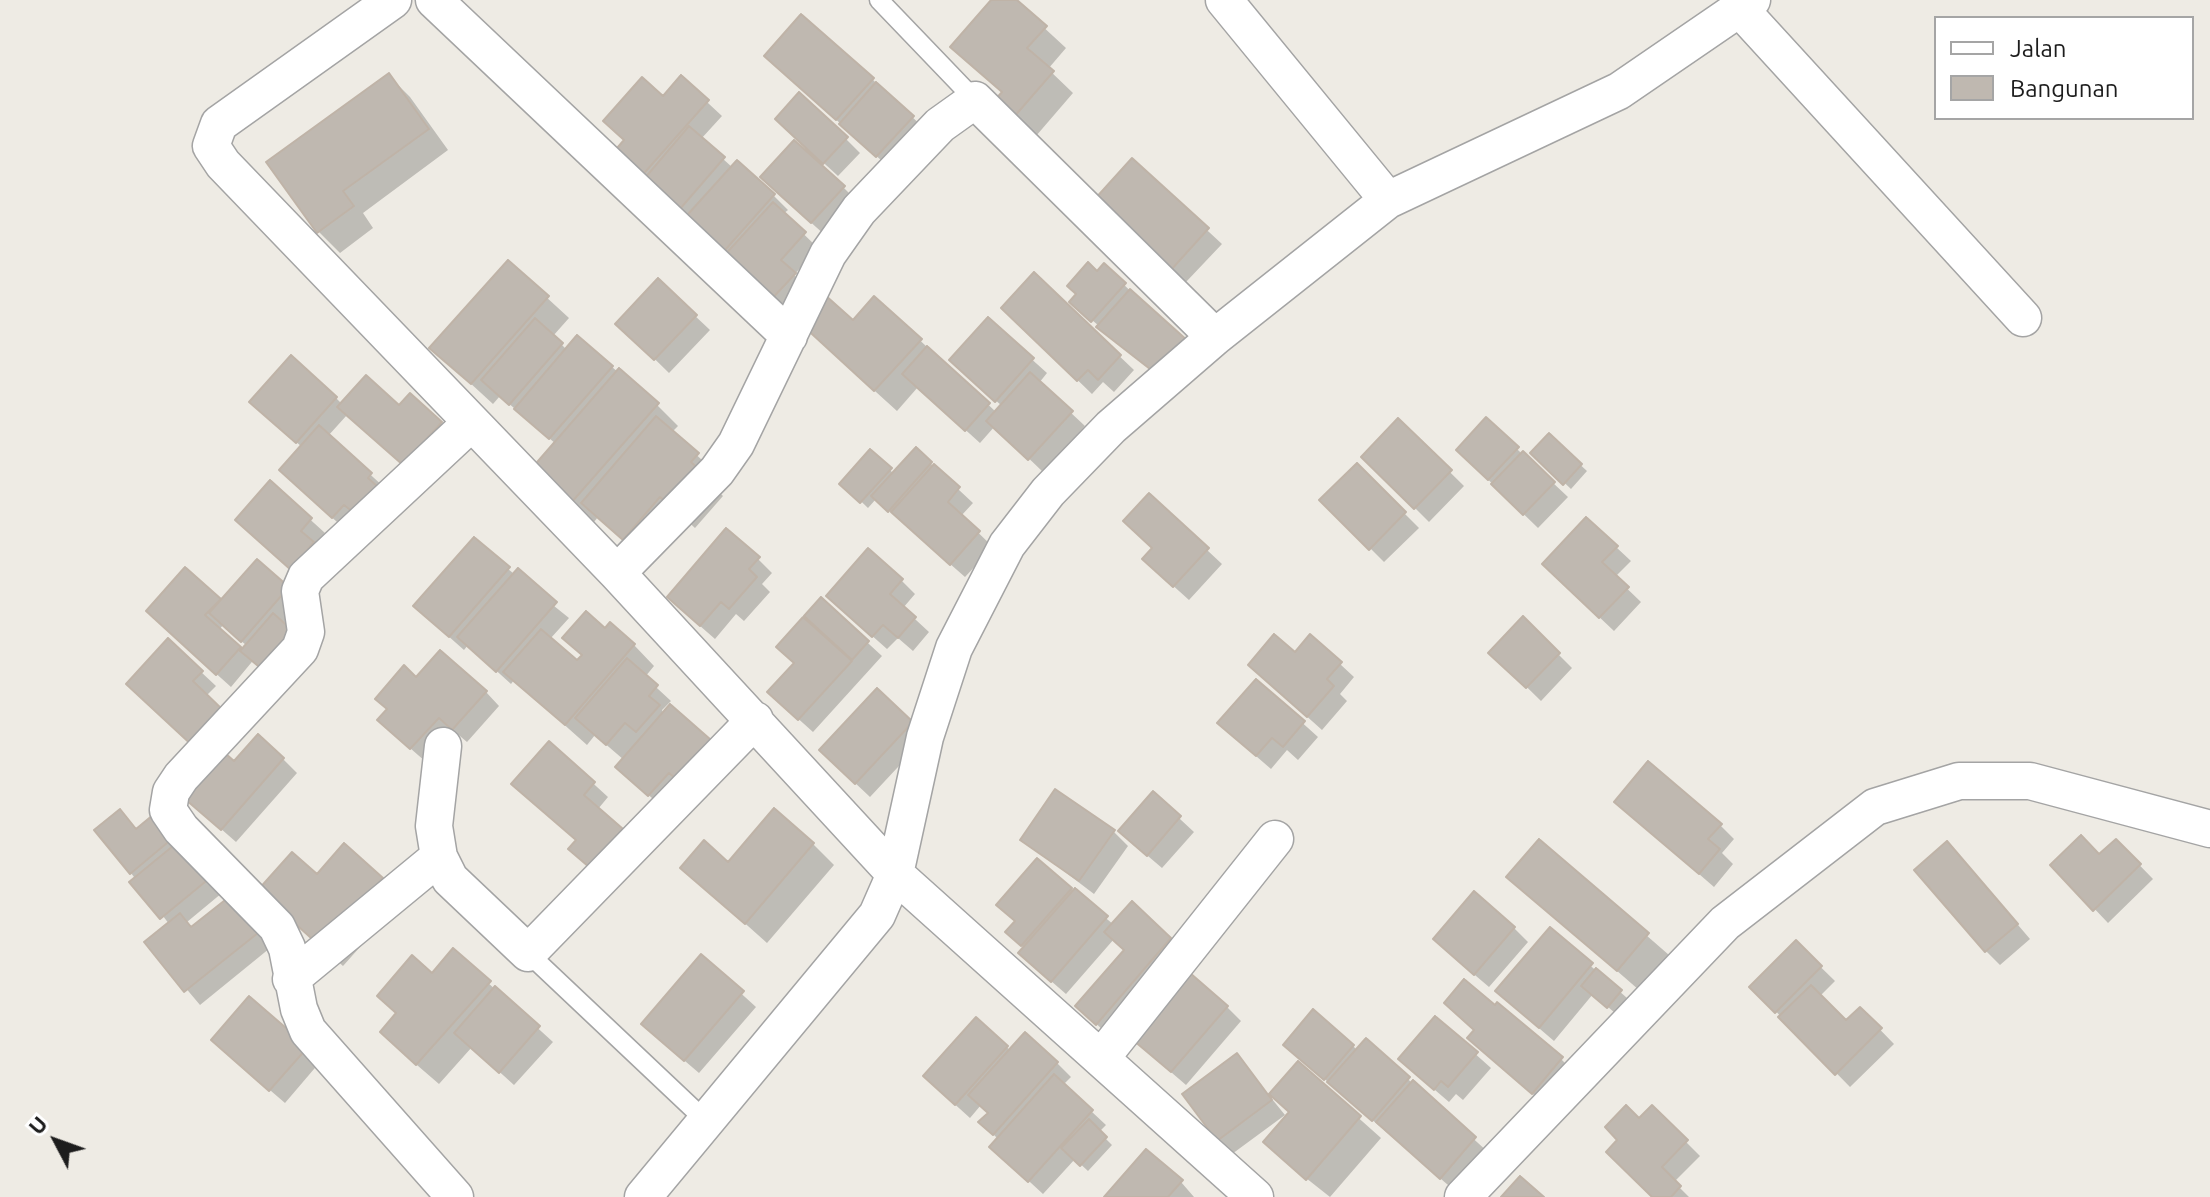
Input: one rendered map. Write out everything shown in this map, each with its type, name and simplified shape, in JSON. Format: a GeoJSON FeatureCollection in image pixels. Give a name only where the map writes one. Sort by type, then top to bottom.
{"type":"FeatureCollection","features":[{"type":"Feature","properties":{"kind":"street"},"geometry":{"type":"LineString","coordinates":[[393,0],[219,124],[211,146],[242,187],[617,573],[895,874],[1255,1197]]}},
{"type":"Feature","properties":{"kind":"street"},"geometry":{"type":"LineString","coordinates":[[434,0],[789,336]]}},
{"type":"Feature","properties":{"kind":"street"},"geometry":{"type":"LineString","coordinates":[[1224,0],[1388,200]]}},
{"type":"Feature","properties":{"kind":"street"},"geometry":{"type":"LineString","coordinates":[[643,1197],[877,915],[895,874],[925,737],[954,648],[1007,545],[1048,492],[1111,427],[1215,337],[1388,200],[1619,91],[1746,4],[2023,318]]}},
{"type":"Feature","properties":{"kind":"street"},"geometry":{"type":"LineString","coordinates":[[617,573],[717,471],[743,431],[828,254],[859,210],[940,125],[975,100],[1215,337]]}},
{"type":"Feature","properties":{"kind":"street"},"geometry":{"type":"LineString","coordinates":[[455,1197],[308,1031],[291,979],[287,948],[277,927],[181,829],[168,810],[171,792],[300,649],[306,632],[300,591],[306,577],[471,423]]}},
{"type":"Feature","properties":{"kind":"street"},"geometry":{"type":"LineString","coordinates":[[443,746],[434,826],[439,857],[450,879],[528,953],[755,720]]}},
{"type":"Feature","properties":{"kind":"street"},"geometry":{"type":"LineString","coordinates":[[1463,1197],[1725,923],[1875,807],[1959,781],[2030,781],[2210,829]]}},
{"type":"Feature","properties":{"kind":"street"},"geometry":{"type":"LineString","coordinates":[[1102,1057],[1275,839]]}},
{"type":"Feature","properties":{"kind":"street"},"geometry":{"type":"LineString","coordinates":[[291,979],[439,857]]}},
{"type":"Feature","properties":{"kind":"lane"},"geometry":{"type":"LineString","coordinates":[[879,0],[975,100]]}},
{"type":"Feature","properties":{"kind":"lane"},"geometry":{"type":"LineString","coordinates":[[528,953],[707,1122]]}},
{"type":"Feature","properties":{"kind":"building"},"geometry":{"type":"Polygon","coordinates":[[[991,0],[1017,0],[1047,26],[1027,48],[1054,71],[1014,117],[995,100],[1002,92],[950,47],[991,0]]]}},
{"type":"Feature","properties":{"kind":"building"},"geometry":{"type":"Polygon","coordinates":[[[801,14],[874,78],[836,120],[764,56],[801,14]]]}},
{"type":"Feature","properties":{"kind":"building"},"geometry":{"type":"Polygon","coordinates":[[[389,73],[429,129],[343,191],[354,206],[317,233],[266,162],[389,73]]]}},
{"type":"Feature","properties":{"kind":"building"},"geometry":{"type":"Polygon","coordinates":[[[681,75],[709,100],[639,179],[611,155],[624,140],[603,121],[642,77],[663,96],[681,75]]]}},
{"type":"Feature","properties":{"kind":"building"},"geometry":{"type":"Polygon","coordinates":[[[876,82],[914,116],[876,157],[839,124],[876,82]]]}},
{"type":"Feature","properties":{"kind":"building"},"geometry":{"type":"Polygon","coordinates":[[[799,92],[848,137],[823,164],[775,119],[799,92]]]}},
{"type":"Feature","properties":{"kind":"building"},"geometry":{"type":"Polygon","coordinates":[[[689,126],[725,157],[680,209],[644,179],[689,126]]]}},
{"type":"Feature","properties":{"kind":"building"},"geometry":{"type":"Polygon","coordinates":[[[794,140],[845,186],[811,223],[760,177],[794,140]]]}},
{"type":"Feature","properties":{"kind":"building"},"geometry":{"type":"Polygon","coordinates":[[[1132,158],[1209,228],[1171,270],[1094,200],[1132,158]]]}},
{"type":"Feature","properties":{"kind":"building"},"geometry":{"type":"Polygon","coordinates":[[[737,160],[775,194],[718,258],[679,224],[737,160]]]}},
{"type":"Feature","properties":{"kind":"building"},"geometry":{"type":"Polygon","coordinates":[[[773,202],[806,232],[781,260],[796,273],[769,302],[721,259],[773,202]]]}},
{"type":"Feature","properties":{"kind":"building"},"geometry":{"type":"Polygon","coordinates":[[[508,260],[549,296],[471,384],[429,348],[508,260]]]}},
{"type":"Feature","properties":{"kind":"building"},"geometry":{"type":"Polygon","coordinates":[[[1088,262],[1097,271],[1104,263],[1126,283],[1091,322],[1069,302],[1076,294],[1067,286],[1088,262]]]}},
{"type":"Feature","properties":{"kind":"building"},"geometry":{"type":"Polygon","coordinates":[[[1034,272],[1121,355],[1098,380],[1088,370],[1077,381],[1001,308],[1034,272]]]}},
{"type":"Feature","properties":{"kind":"building"},"geometry":{"type":"Polygon","coordinates":[[[658,278],[697,315],[654,360],[615,324],[658,278]]]}},
{"type":"Feature","properties":{"kind":"building"},"geometry":{"type":"Polygon","coordinates":[[[1130,289],[1189,342],[1159,376],[1096,327],[1130,289]]]}},
{"type":"Feature","properties":{"kind":"building"},"geometry":{"type":"Polygon","coordinates":[[[825,295],[853,320],[874,296],[922,339],[874,391],[800,323],[825,295]]]}},
{"type":"Feature","properties":{"kind":"building"},"geometry":{"type":"Polygon","coordinates":[[[988,317],[1034,358],[995,402],[949,360],[988,317]]]}},
{"type":"Feature","properties":{"kind":"building"},"geometry":{"type":"Polygon","coordinates":[[[535,318],[563,343],[509,405],[481,380],[535,318]]]}},
{"type":"Feature","properties":{"kind":"building"},"geometry":{"type":"Polygon","coordinates":[[[577,335],[613,366],[549,439],[514,409],[577,335]]]}},
{"type":"Feature","properties":{"kind":"building"},"geometry":{"type":"Polygon","coordinates":[[[927,346],[990,403],[965,431],[902,374],[927,346]]]}},
{"type":"Feature","properties":{"kind":"building"},"geometry":{"type":"Polygon","coordinates":[[[291,355],[337,397],[296,443],[249,402],[291,355]]]}},
{"type":"Feature","properties":{"kind":"building"},"geometry":{"type":"Polygon","coordinates":[[[619,368],[659,403],[571,503],[532,468],[619,368]]]}},
{"type":"Feature","properties":{"kind":"building"},"geometry":{"type":"Polygon","coordinates":[[[1030,372],[1073,411],[1028,460],[986,421],[1030,372]]]}},
{"type":"Feature","properties":{"kind":"building"},"geometry":{"type":"Polygon","coordinates":[[[366,375],[399,405],[410,393],[442,422],[403,465],[337,407],[366,375]]]}},
{"type":"Feature","properties":{"kind":"building"},"geometry":{"type":"Polygon","coordinates":[[[656,416],[699,453],[691,462],[704,474],[673,508],[660,497],[623,540],[581,503],[656,416]]]}},
{"type":"Feature","properties":{"kind":"building"},"geometry":{"type":"Polygon","coordinates":[[[1486,417],[1519,447],[1488,480],[1456,450],[1486,417]]]}},
{"type":"Feature","properties":{"kind":"building"},"geometry":{"type":"Polygon","coordinates":[[[1398,418],[1452,470],[1414,509],[1361,457],[1398,418]]]}},
{"type":"Feature","properties":{"kind":"building"},"geometry":{"type":"Polygon","coordinates":[[[319,425],[372,473],[368,478],[377,486],[354,513],[344,505],[332,518],[279,470],[319,425]]]}},
{"type":"Feature","properties":{"kind":"building"},"geometry":{"type":"Polygon","coordinates":[[[1549,433],[1582,464],[1563,485],[1530,453],[1549,433]]]}},
{"type":"Feature","properties":{"kind":"building"},"geometry":{"type":"Polygon","coordinates":[[[916,447],[932,462],[888,512],[871,496],[916,447]]]}},
{"type":"Feature","properties":{"kind":"building"},"geometry":{"type":"Polygon","coordinates":[[[870,449],[892,468],[860,503],[839,484],[870,449]]]}},
{"type":"Feature","properties":{"kind":"building"},"geometry":{"type":"Polygon","coordinates":[[[1523,451],[1555,482],[1523,515],[1491,484],[1523,451]]]}},
{"type":"Feature","properties":{"kind":"building"},"geometry":{"type":"Polygon","coordinates":[[[1357,463],[1406,512],[1369,550],[1319,500],[1357,463]]]}},
{"type":"Feature","properties":{"kind":"building"},"geometry":{"type":"Polygon","coordinates":[[[934,464],[960,487],[948,502],[980,531],[950,565],[891,512],[934,464]]]}},
{"type":"Feature","properties":{"kind":"building"},"geometry":{"type":"Polygon","coordinates":[[[270,480],[312,518],[301,531],[314,542],[291,570],[235,520],[270,480]]]}},
{"type":"Feature","properties":{"kind":"building"},"geometry":{"type":"Polygon","coordinates":[[[1149,493],[1209,548],[1173,587],[1142,559],[1152,548],[1123,521],[1149,493]]]}},
{"type":"Feature","properties":{"kind":"building"},"geometry":{"type":"Polygon","coordinates":[[[1586,517],[1618,546],[1602,562],[1629,587],[1599,618],[1542,564],[1586,517]]]}},
{"type":"Feature","properties":{"kind":"building"},"geometry":{"type":"Polygon","coordinates":[[[726,528],[760,557],[749,569],[757,577],[729,609],[721,602],[700,626],[667,597],[726,528]]]}},
{"type":"Feature","properties":{"kind":"building"},"geometry":{"type":"Polygon","coordinates":[[[474,537],[510,567],[449,637],[413,606],[474,537]]]}},
{"type":"Feature","properties":{"kind":"building"},"geometry":{"type":"Polygon","coordinates":[[[868,548],[903,579],[890,594],[916,617],[898,638],[883,625],[872,637],[826,596],[868,548]]]}},
{"type":"Feature","properties":{"kind":"building"},"geometry":{"type":"Polygon","coordinates":[[[257,559],[289,587],[241,642],[209,613],[257,559]]]}},
{"type":"Feature","properties":{"kind":"building"},"geometry":{"type":"Polygon","coordinates":[[[185,567],[221,599],[205,615],[241,647],[216,675],[146,611],[185,567]]]}},
{"type":"Feature","properties":{"kind":"building"},"geometry":{"type":"Polygon","coordinates":[[[518,568],[557,602],[496,672],[457,637],[518,568]]]}},
{"type":"Feature","properties":{"kind":"building"},"geometry":{"type":"Polygon","coordinates":[[[821,597],[869,641],[852,660],[804,616],[821,597]]]}},
{"type":"Feature","properties":{"kind":"building"},"geometry":{"type":"Polygon","coordinates":[[[586,611],[605,628],[610,622],[635,644],[565,725],[503,672],[541,629],[577,660],[582,655],[562,638],[586,611]]]}},
{"type":"Feature","properties":{"kind":"building"},"geometry":{"type":"Polygon","coordinates":[[[273,613],[301,638],[269,675],[240,651],[273,613]]]}},
{"type":"Feature","properties":{"kind":"building"},"geometry":{"type":"Polygon","coordinates":[[[1523,616],[1560,653],[1526,688],[1488,653],[1523,616]]]}},
{"type":"Feature","properties":{"kind":"building"},"geometry":{"type":"Polygon","coordinates":[[[803,617],[852,661],[798,720],[767,692],[794,663],[776,647],[803,617]]]}},
{"type":"Feature","properties":{"kind":"building"},"geometry":{"type":"Polygon","coordinates":[[[1274,634],[1295,652],[1310,634],[1342,662],[1327,679],[1334,686],[1307,717],[1248,665],[1274,634]]]}},
{"type":"Feature","properties":{"kind":"building"},"geometry":{"type":"Polygon","coordinates":[[[168,638],[203,671],[193,681],[227,714],[195,748],[126,684],[168,638]]]}},
{"type":"Feature","properties":{"kind":"building"},"geometry":{"type":"Polygon","coordinates":[[[440,650],[487,691],[452,730],[439,718],[410,749],[377,720],[387,709],[375,699],[404,665],[416,677],[440,650]]]}},
{"type":"Feature","properties":{"kind":"building"},"geometry":{"type":"Polygon","coordinates":[[[627,658],[658,685],[649,696],[660,705],[636,732],[625,723],[606,745],[575,718],[627,658]]]}},
{"type":"Feature","properties":{"kind":"building"},"geometry":{"type":"Polygon","coordinates":[[[1256,679],[1305,721],[1283,747],[1272,738],[1256,756],[1217,723],[1256,679]]]}},
{"type":"Feature","properties":{"kind":"building"},"geometry":{"type":"Polygon","coordinates":[[[877,688],[913,722],[855,784],[819,750],[877,688]]]}},
{"type":"Feature","properties":{"kind":"building"},"geometry":{"type":"Polygon","coordinates":[[[670,704],[711,740],[677,780],[669,773],[648,796],[615,767],[670,704]]]}},
{"type":"Feature","properties":{"kind":"building"},"geometry":{"type":"Polygon","coordinates":[[[258,734],[284,758],[221,830],[178,793],[218,747],[234,761],[258,734]]]}},
{"type":"Feature","properties":{"kind":"building"},"geometry":{"type":"Polygon","coordinates":[[[549,741],[595,782],[584,795],[623,829],[589,867],[568,849],[576,840],[511,784],[549,741]]]}},
{"type":"Feature","properties":{"kind":"building"},"geometry":{"type":"Polygon","coordinates":[[[1648,761],[1722,824],[1708,839],[1720,849],[1699,874],[1614,802],[1648,761]]]}},
{"type":"Feature","properties":{"kind":"building"},"geometry":{"type":"Polygon","coordinates":[[[1055,789],[1115,830],[1079,881],[1020,840],[1055,789]]]}},
{"type":"Feature","properties":{"kind":"building"},"geometry":{"type":"Polygon","coordinates":[[[1153,791],[1181,816],[1147,856],[1118,831],[1153,791]]]}},
{"type":"Feature","properties":{"kind":"building"},"geometry":{"type":"Polygon","coordinates":[[[774,808],[814,843],[745,924],[680,868],[704,840],[728,862],[774,808]]]}},
{"type":"Feature","properties":{"kind":"building"},"geometry":{"type":"Polygon","coordinates":[[[120,809],[136,829],[159,810],[179,833],[130,874],[94,830],[120,809]]]}},
{"type":"Feature","properties":{"kind":"building"},"geometry":{"type":"Polygon","coordinates":[[[2081,835],[2099,854],[2116,839],[2141,864],[2093,911],[2050,865],[2081,835]]]}},
{"type":"Feature","properties":{"kind":"building"},"geometry":{"type":"Polygon","coordinates":[[[185,836],[216,873],[160,919],[129,882],[185,836]]]}},
{"type":"Feature","properties":{"kind":"building"},"geometry":{"type":"Polygon","coordinates":[[[1539,839],[1649,933],[1617,971],[1506,877],[1539,839]]]}},
{"type":"Feature","properties":{"kind":"building"},"geometry":{"type":"Polygon","coordinates":[[[1947,841],[2018,924],[1985,952],[1914,870],[1947,841]]]}},
{"type":"Feature","properties":{"kind":"building"},"geometry":{"type":"Polygon","coordinates":[[[344,843],[383,878],[321,947],[258,890],[292,852],[317,874],[344,843]]]}},
{"type":"Feature","properties":{"kind":"building"},"geometry":{"type":"Polygon","coordinates":[[[1037,858],[1072,888],[1021,946],[1005,932],[1015,921],[996,905],[1037,858]]]}},
{"type":"Feature","properties":{"kind":"building"},"geometry":{"type":"Polygon","coordinates":[[[1075,888],[1108,916],[1051,982],[1018,953],[1075,888]]]}},
{"type":"Feature","properties":{"kind":"building"},"geometry":{"type":"Polygon","coordinates":[[[1474,891],[1515,927],[1474,975],[1433,939],[1474,891]]]}},
{"type":"Feature","properties":{"kind":"building"},"geometry":{"type":"Polygon","coordinates":[[[234,893],[263,929],[184,992],[144,942],[180,913],[191,927],[234,893]]]}},
{"type":"Feature","properties":{"kind":"building"},"geometry":{"type":"Polygon","coordinates":[[[1132,901],[1171,938],[1096,1025],[1075,1006],[1124,950],[1104,932],[1132,901]]]}},
{"type":"Feature","properties":{"kind":"building"},"geometry":{"type":"Polygon","coordinates":[[[1550,927],[1593,963],[1539,1028],[1495,991],[1550,927]]]}},
{"type":"Feature","properties":{"kind":"building"},"geometry":{"type":"Polygon","coordinates":[[[1796,940],[1822,966],[1775,1013],[1749,987],[1796,940]]]}},
{"type":"Feature","properties":{"kind":"building"},"geometry":{"type":"Polygon","coordinates":[[[453,948],[491,981],[416,1065],[380,1032],[396,1013],[377,996],[412,955],[432,973],[453,948]]]}},
{"type":"Feature","properties":{"kind":"building"},"geometry":{"type":"Polygon","coordinates":[[[701,954],[744,991],[684,1061],[641,1024],[701,954]]]}},
{"type":"Feature","properties":{"kind":"building"},"geometry":{"type":"Polygon","coordinates":[[[1596,968],[1622,990],[1607,1008],[1581,986],[1596,968]]]}},
{"type":"Feature","properties":{"kind":"building"},"geometry":{"type":"Polygon","coordinates":[[[1190,973],[1228,1006],[1171,1072],[1133,1040],[1190,973]]]}},
{"type":"Feature","properties":{"kind":"building"},"geometry":{"type":"Polygon","coordinates":[[[1464,979],[1563,1057],[1532,1094],[1467,1038],[1474,1030],[1444,1003],[1464,979]]]}},
{"type":"Feature","properties":{"kind":"building"},"geometry":{"type":"Polygon","coordinates":[[[1811,985],[1846,1020],[1860,1007],[1882,1028],[1835,1075],[1778,1017],[1811,985]]]}},
{"type":"Feature","properties":{"kind":"building"},"geometry":{"type":"Polygon","coordinates":[[[495,986],[540,1026],[499,1073],[454,1033],[495,986]]]}},
{"type":"Feature","properties":{"kind":"building"},"geometry":{"type":"Polygon","coordinates":[[[249,996],[308,1047],[269,1091],[211,1040],[249,996]]]}},
{"type":"Feature","properties":{"kind":"building"},"geometry":{"type":"Polygon","coordinates":[[[1313,1009],[1354,1045],[1324,1080],[1283,1045],[1313,1009]]]}},
{"type":"Feature","properties":{"kind":"building"},"geometry":{"type":"Polygon","coordinates":[[[1435,1016],[1478,1052],[1448,1087],[1441,1081],[1434,1090],[1398,1059],[1435,1016]]]}},
{"type":"Feature","properties":{"kind":"building"},"geometry":{"type":"Polygon","coordinates":[[[976,1017],[1008,1046],[955,1105],[923,1076],[976,1017]]]}},
{"type":"Feature","properties":{"kind":"building"},"geometry":{"type":"Polygon","coordinates":[[[1025,1032],[1058,1062],[993,1135],[978,1122],[988,1113],[968,1095],[1025,1032]]]}},
{"type":"Feature","properties":{"kind":"building"},"geometry":{"type":"Polygon","coordinates":[[[1366,1038],[1410,1077],[1372,1121],[1327,1082],[1366,1038]]]}},
{"type":"Feature","properties":{"kind":"building"},"geometry":{"type":"Polygon","coordinates":[[[1237,1053],[1272,1100],[1217,1141],[1182,1094],[1237,1053]]]}},
{"type":"Feature","properties":{"kind":"building"},"geometry":{"type":"Polygon","coordinates":[[[1298,1061],[1361,1116],[1306,1180],[1263,1142],[1289,1112],[1269,1094],[1298,1061]]]}},
{"type":"Feature","properties":{"kind":"building"},"geometry":{"type":"Polygon","coordinates":[[[1054,1074],[1093,1110],[1028,1182],[989,1147],[1054,1074]]]}},
{"type":"Feature","properties":{"kind":"building"},"geometry":{"type":"Polygon","coordinates":[[[1413,1080],[1476,1137],[1440,1179],[1376,1122],[1413,1080]]]}},
{"type":"Feature","properties":{"kind":"building"},"geometry":{"type":"Polygon","coordinates":[[[1626,1105],[1639,1118],[1652,1105],[1688,1140],[1662,1167],[1681,1186],[1671,1197],[1652,1197],[1606,1152],[1617,1140],[1605,1127],[1626,1105]]]}},
{"type":"Feature","properties":{"kind":"building"},"geometry":{"type":"Polygon","coordinates":[[[1089,1119],[1107,1137],[1080,1166],[1061,1148],[1089,1119]]]}},
{"type":"Feature","properties":{"kind":"building"},"geometry":{"type":"Polygon","coordinates":[[[1146,1149],[1183,1180],[1168,1197],[1104,1197],[1146,1149]]]}},
{"type":"Feature","properties":{"kind":"building"},"geometry":{"type":"Polygon","coordinates":[[[1520,1176],[1544,1197],[1501,1197],[1520,1176]]]}}]}
